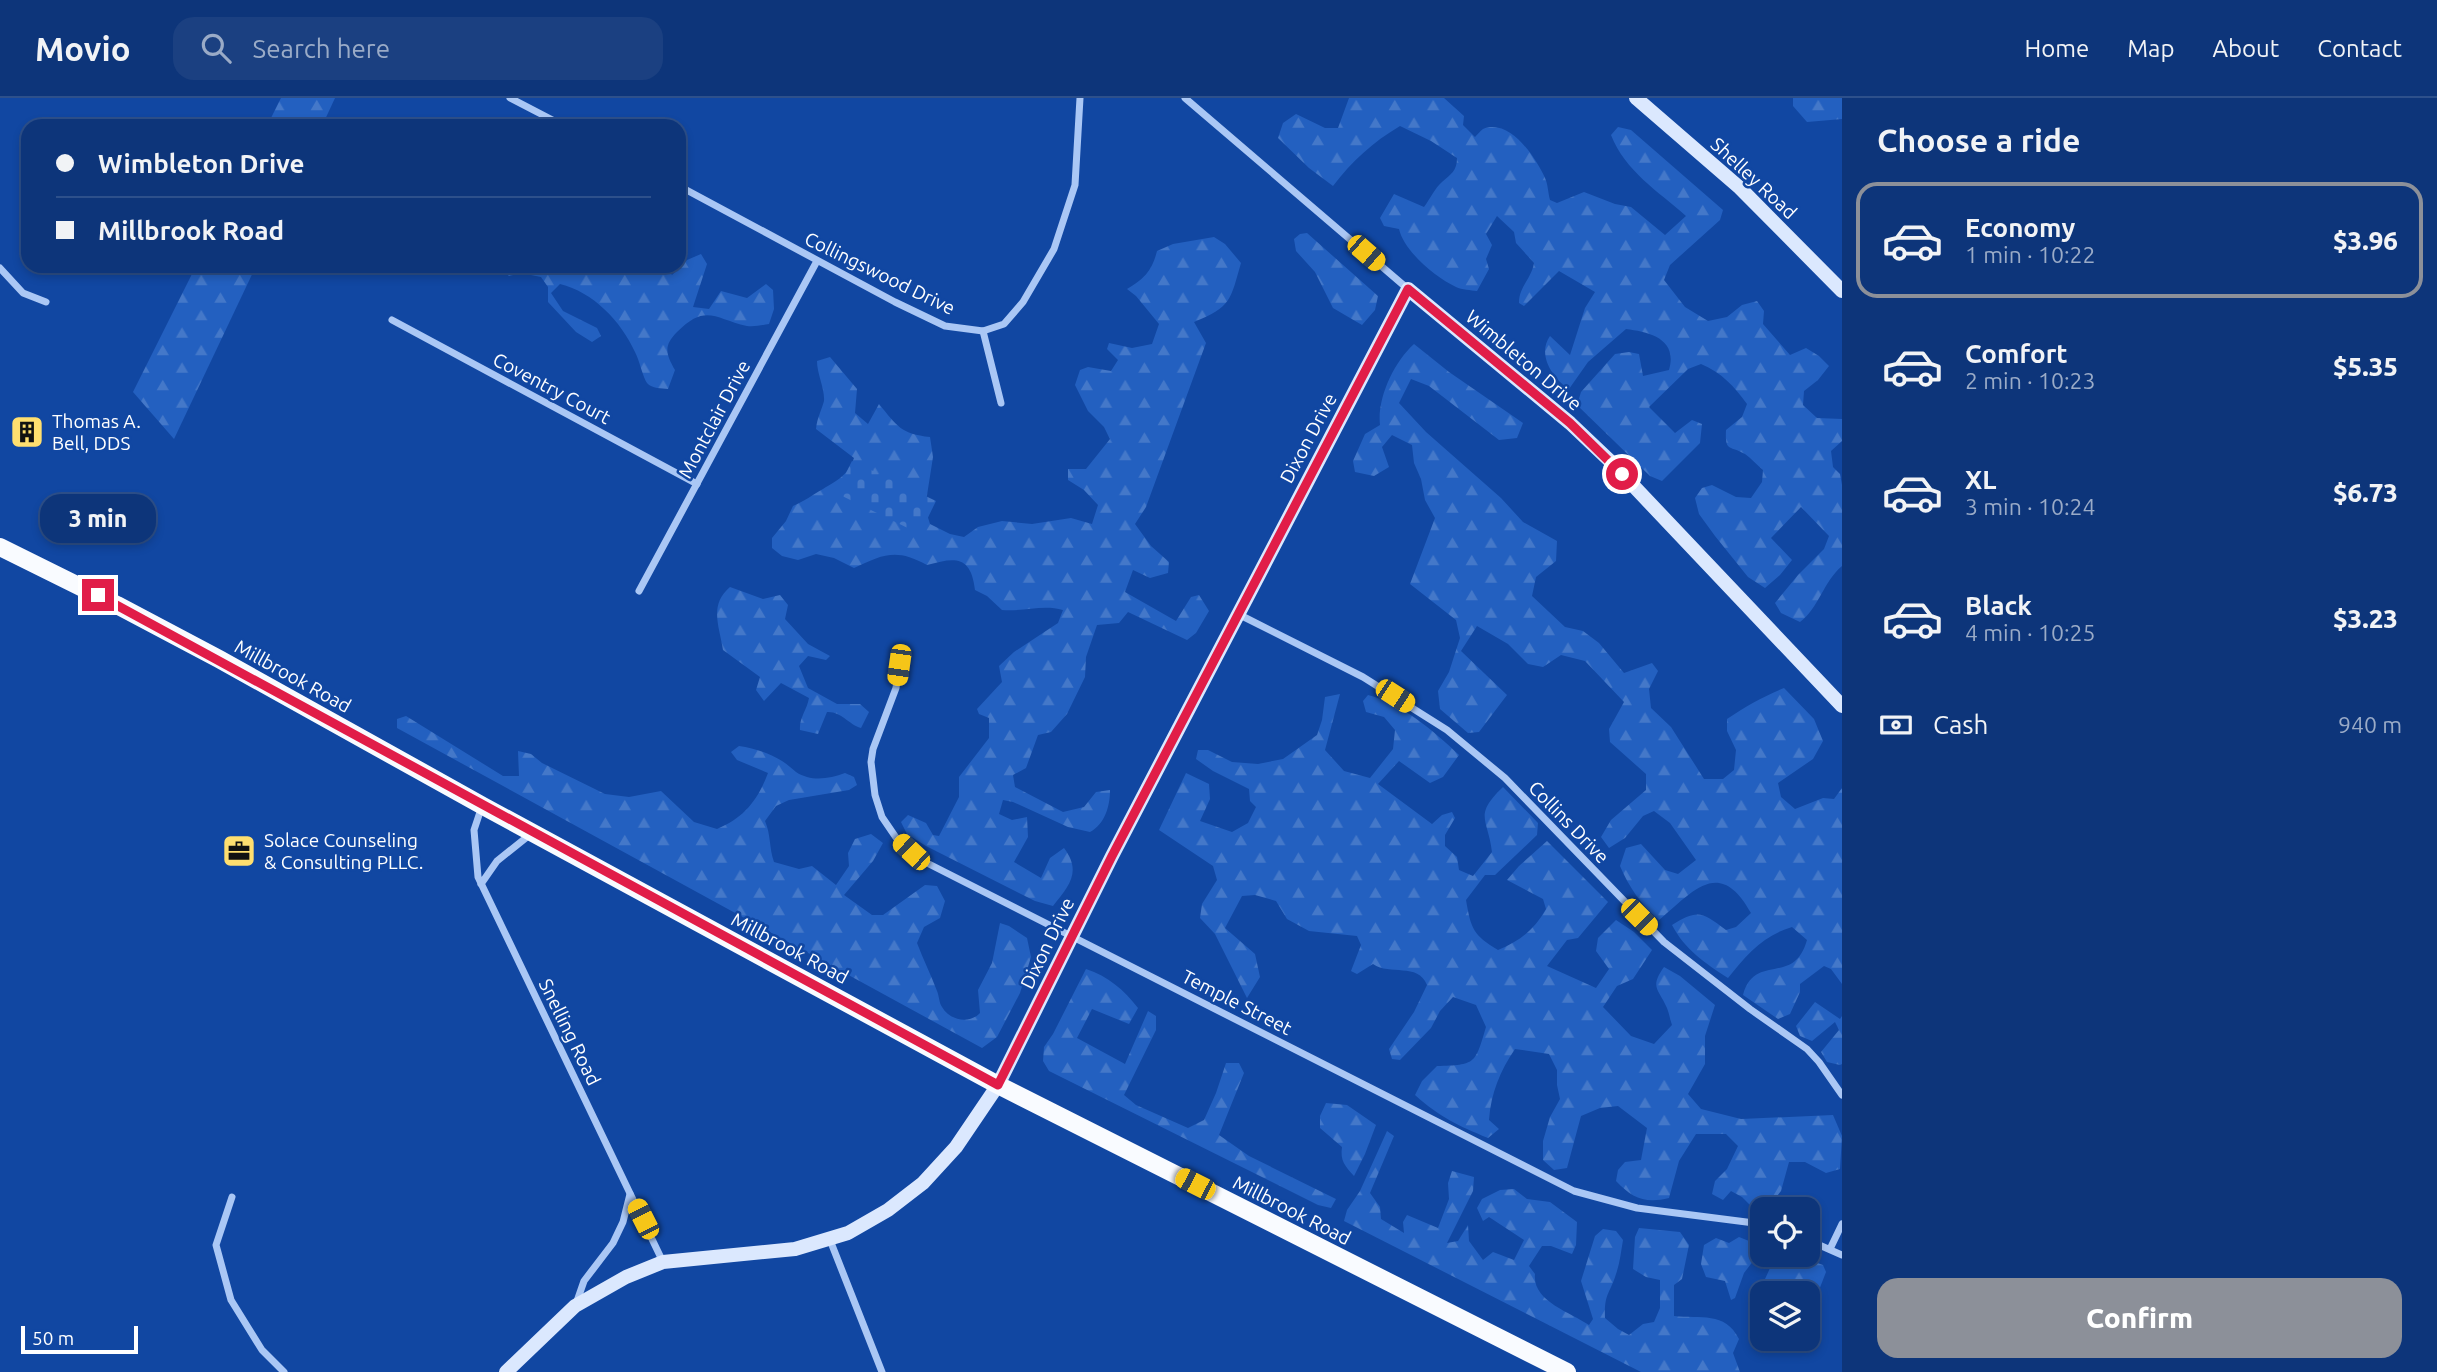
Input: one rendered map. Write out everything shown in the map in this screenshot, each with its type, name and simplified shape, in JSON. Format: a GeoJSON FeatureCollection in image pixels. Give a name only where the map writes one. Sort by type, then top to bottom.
{"type":"FeatureCollection","features":[{"type":"Feature","properties":{"kind":"main road","name":"Millbrook Road"},"geometry":{"type":"LineString","coordinates":[[0,547],[117,605],[998,1085],[1567,1372]]}},
{"type":"Feature","properties":{"kind":"street"},"geometry":{"type":"LineString","coordinates":[[510,98],[550,119]]}},
{"type":"Feature","properties":{"kind":"street"},"geometry":{"type":"LineString","coordinates":[[1001,403],[983,331],[1004,324],[1023,302],[1054,249],[1075,185],[1080,98]]}},
{"type":"Feature","properties":{"kind":"street","name":"Wimbleton Drive"},"geometry":{"type":"LineString","coordinates":[[1185,98],[1408,289],[1570,423],[1655,506],[1842,706]]}},
{"type":"Feature","properties":{"kind":"street","name":"Shelley Road"},"geometry":{"type":"LineString","coordinates":[[1642,100],[1740,188],[1842,291]]}},
{"type":"Feature","properties":{"kind":"street","name":"Collingswood Drive"},"geometry":{"type":"LineString","coordinates":[[686,190],[945,326],[983,331]]}},
{"type":"Feature","properties":{"kind":"street","name":"Montclair Drive"},"geometry":{"type":"LineString","coordinates":[[639,591],[817,261]]}},
{"type":"Feature","properties":{"kind":"street"},"geometry":{"type":"LineString","coordinates":[[0,268],[23,293],[46,302]]}},
{"type":"Feature","properties":{"kind":"street","name":"Dixon Drive"},"geometry":{"type":"LineString","coordinates":[[506,1372],[575,1306],[626,1276],[663,1262],[765,1253],[830,1240],[870,1221],[923,1183],[956,1147],[998,1085],[1072,936],[1408,289]]}},
{"type":"Feature","properties":{"kind":"street","name":"Coventry Court"},"geometry":{"type":"LineString","coordinates":[[392,320],[696,484]]}},
{"type":"Feature","properties":{"kind":"street","name":"Collins Drive"},"geometry":{"type":"LineString","coordinates":[[1238,614],[1363,677],[1447,730],[1505,778],[1664,942],[1750,1009],[1807,1049],[1842,1095]]}},
{"type":"Feature","properties":{"kind":"street","name":"Temple Street"},"geometry":{"type":"LineString","coordinates":[[901,649],[895,688],[880,726],[871,762],[875,795],[882,817],[897,839],[927,863],[1574,1191],[1637,1208],[1750,1222]]}},
{"type":"Feature","properties":{"kind":"street","name":"Snelling Road"},"geometry":{"type":"LineString","coordinates":[[483,806],[474,830],[478,877],[663,1262]]}},
{"type":"Feature","properties":{"kind":"street"},"geometry":{"type":"LineString","coordinates":[[481,884],[497,861],[533,832]]}},
{"type":"Feature","properties":{"kind":"street"},"geometry":{"type":"LineString","coordinates":[[575,1306],[584,1281],[613,1243],[623,1222],[631,1193]]}},
{"type":"Feature","properties":{"kind":"street"},"geometry":{"type":"LineString","coordinates":[[232,1197],[216,1245],[231,1300],[262,1350],[284,1372]]}},
{"type":"Feature","properties":{"kind":"street"},"geometry":{"type":"LineString","coordinates":[[1830,1249],[1842,1224]]}},
{"type":"Feature","properties":{"kind":"street"},"geometry":{"type":"LineString","coordinates":[[830,1240],[882,1372]]}},
{"type":"Feature","properties":{"kind":"street"},"geometry":{"type":"LineString","coordinates":[[1820,1245],[1842,1255]]}},
{"type":"Feature","properties":{"kind":"green space"},"geometry":{"type":"Polygon","coordinates":[[[281,98],[335,98],[325,119],[270,119],[281,98]]]}},
{"type":"Feature","properties":{"kind":"green space"},"geometry":{"type":"Polygon","coordinates":[[[1349,98],[1444,98],[1464,116],[1463,125],[1475,137],[1483,129],[1493,127],[1503,129],[1521,142],[1546,180],[1550,200],[1557,203],[1584,192],[1631,207],[1665,235],[1686,216],[1643,180],[1617,148],[1611,135],[1618,127],[1631,130],[1723,210],[1720,220],[1670,265],[1664,280],[1685,307],[1708,321],[1727,317],[1742,305],[1757,301],[1764,311],[1763,324],[1790,355],[1806,348],[1829,366],[1818,380],[1804,391],[1803,405],[1817,418],[1842,419],[1842,441],[1831,451],[1833,467],[1840,474],[1842,485],[1842,566],[1812,610],[1800,622],[1781,613],[1775,603],[1824,549],[1829,536],[1801,507],[1771,538],[1792,560],[1765,588],[1748,577],[1699,514],[1695,498],[1702,488],[1712,485],[1736,497],[1751,498],[1762,482],[1763,470],[1745,454],[1729,447],[1726,442],[1726,430],[1742,417],[1747,404],[1737,391],[1721,376],[1701,364],[1688,369],[1649,407],[1675,433],[1692,420],[1702,424],[1700,443],[1662,481],[1650,476],[1577,405],[1581,392],[1615,354],[1639,354],[1643,376],[1669,370],[1671,359],[1666,344],[1653,335],[1626,329],[1588,362],[1569,389],[1557,379],[1548,365],[1546,343],[1550,336],[1570,355],[1585,308],[1595,292],[1559,271],[1524,306],[1519,303],[1534,263],[1516,243],[1514,232],[1497,216],[1486,234],[1492,245],[1486,259],[1489,269],[1477,291],[1458,288],[1439,277],[1422,262],[1407,246],[1399,229],[1384,226],[1380,218],[1394,194],[1424,207],[1437,187],[1453,172],[1457,158],[1400,126],[1364,153],[1333,186],[1309,168],[1278,138],[1283,123],[1296,114],[1325,128],[1338,128],[1349,98]]]}},
{"type":"Feature","properties":{"kind":"green space"},"geometry":{"type":"Polygon","coordinates":[[[1793,98],[1842,98],[1842,119],[1807,122],[1793,106],[1793,98]]]}},
{"type":"Feature","properties":{"kind":"green space"},"geometry":{"type":"Polygon","coordinates":[[[1307,233],[1378,296],[1375,310],[1362,325],[1333,308],[1315,272],[1296,251],[1294,239],[1307,233]]]}},
{"type":"Feature","properties":{"kind":"green space"},"geometry":{"type":"Polygon","coordinates":[[[1214,237],[1225,244],[1241,263],[1227,301],[1215,312],[1194,322],[1206,343],[1146,507],[1135,524],[1151,546],[1169,562],[1168,573],[1150,578],[1133,570],[1125,592],[1176,621],[1191,597],[1199,595],[1209,611],[1196,633],[1187,640],[1128,612],[1119,623],[1097,625],[1086,657],[1085,677],[1067,714],[1051,732],[1038,735],[1026,768],[1013,775],[1015,787],[1063,812],[1084,807],[1096,792],[1110,790],[1106,814],[1090,832],[1068,827],[1003,800],[999,814],[1012,820],[1027,817],[1028,837],[1014,862],[1041,878],[1050,858],[1064,848],[1069,857],[1073,872],[1071,879],[1053,906],[1035,901],[926,846],[907,834],[901,822],[908,815],[926,823],[933,835],[939,836],[959,797],[959,777],[989,738],[989,718],[979,714],[977,709],[1002,682],[999,666],[1014,652],[1058,623],[1063,610],[1002,610],[987,596],[975,590],[970,570],[960,561],[927,565],[907,556],[890,555],[854,568],[834,558],[816,554],[798,560],[782,556],[772,548],[772,538],[786,521],[793,506],[838,480],[849,469],[854,458],[816,429],[824,401],[817,361],[830,357],[857,389],[855,413],[868,424],[879,404],[900,428],[912,434],[930,437],[933,457],[925,508],[930,524],[950,534],[964,537],[978,527],[1002,521],[1032,524],[1071,518],[1092,524],[1098,505],[1084,490],[1068,480],[1068,469],[1086,469],[1110,439],[1104,427],[1088,411],[1075,385],[1080,370],[1088,367],[1111,371],[1118,360],[1107,349],[1109,343],[1132,348],[1152,344],[1159,324],[1127,289],[1146,274],[1157,251],[1173,244],[1214,237]]]}},
{"type":"Feature","properties":{"kind":"green space"},"geometry":{"type":"Polygon","coordinates":[[[701,254],[707,264],[693,307],[709,309],[721,291],[747,298],[766,284],[773,290],[774,309],[769,324],[747,326],[711,316],[696,318],[687,323],[668,346],[668,355],[675,370],[668,389],[647,383],[622,329],[595,301],[560,284],[551,293],[563,311],[597,328],[601,336],[592,342],[576,332],[548,302],[548,287],[541,277],[521,273],[672,275],[686,273],[687,260],[701,254]]]}},
{"type":"Feature","properties":{"kind":"green space"},"geometry":{"type":"Polygon","coordinates":[[[192,273],[253,273],[174,439],[133,392],[192,273]]]}},
{"type":"Feature","properties":{"kind":"green space"},"geometry":{"type":"Polygon","coordinates":[[[1414,344],[1449,372],[1523,423],[1517,438],[1499,440],[1429,386],[1411,379],[1399,403],[1426,432],[1501,498],[1523,522],[1557,541],[1556,561],[1536,577],[1532,596],[1565,627],[1583,631],[1599,643],[1624,673],[1652,663],[1658,671],[1649,689],[1651,708],[1671,727],[1704,779],[1723,779],[1734,770],[1736,750],[1727,731],[1727,719],[1755,702],[1784,688],[1814,719],[1823,741],[1813,759],[1778,783],[1781,797],[1795,809],[1823,798],[1834,799],[1842,788],[1842,984],[1831,969],[1824,966],[1800,984],[1800,992],[1790,1014],[1778,1019],[1743,995],[1756,975],[1784,967],[1801,954],[1807,940],[1792,927],[1773,935],[1756,947],[1728,978],[1689,949],[1672,925],[1688,916],[1700,915],[1726,930],[1736,927],[1751,913],[1740,896],[1728,886],[1706,884],[1684,898],[1659,920],[1641,902],[1620,866],[1626,848],[1641,844],[1665,870],[1678,874],[1696,860],[1670,823],[1654,811],[1643,816],[1625,838],[1609,848],[1601,837],[1611,820],[1646,790],[1646,774],[1610,742],[1609,729],[1624,702],[1585,661],[1561,655],[1543,667],[1528,664],[1508,644],[1477,626],[1461,651],[1507,695],[1479,732],[1468,733],[1440,709],[1438,691],[1449,672],[1460,638],[1456,620],[1410,584],[1435,518],[1425,500],[1421,479],[1414,463],[1412,445],[1392,435],[1382,447],[1389,467],[1374,476],[1355,472],[1353,461],[1365,434],[1380,425],[1381,403],[1388,381],[1400,360],[1414,344]]]}},
{"type":"Feature","properties":{"kind":"green space"},"geometry":{"type":"Polygon","coordinates":[[[852,461],[936,501],[920,534],[836,493],[852,461]]]}},
{"type":"Feature","properties":{"kind":"green space"},"geometry":{"type":"Polygon","coordinates":[[[730,587],[763,599],[780,595],[788,605],[785,619],[808,644],[830,656],[826,660],[808,656],[799,666],[808,688],[837,704],[860,704],[869,712],[861,728],[832,712],[827,712],[818,734],[800,730],[809,698],[781,683],[764,701],[756,690],[760,677],[723,650],[717,616],[719,601],[730,587]]]}},
{"type":"Feature","properties":{"kind":"green space"},"geometry":{"type":"Polygon","coordinates":[[[1340,694],[1325,750],[1344,771],[1370,778],[1393,749],[1395,730],[1384,717],[1366,712],[1363,701],[1368,695],[1405,711],[1459,755],[1443,777],[1430,783],[1399,761],[1378,784],[1432,824],[1442,815],[1452,812],[1455,818],[1445,835],[1445,846],[1457,857],[1459,870],[1473,876],[1492,852],[1485,811],[1503,787],[1538,823],[1537,835],[1495,875],[1485,875],[1466,900],[1474,930],[1483,940],[1498,950],[1526,934],[1537,923],[1546,909],[1543,899],[1507,880],[1547,841],[1608,902],[1578,938],[1567,940],[1547,966],[1596,988],[1609,969],[1596,951],[1598,938],[1616,920],[1634,932],[1652,950],[1633,979],[1617,986],[1603,1007],[1631,1036],[1654,1044],[1672,1025],[1657,988],[1659,974],[1664,967],[1680,976],[1715,1005],[1705,1036],[1705,1064],[1688,1094],[1701,1109],[1741,1119],[1833,1115],[1842,1136],[1840,1169],[1826,1173],[1805,1162],[1789,1162],[1781,1191],[1776,1197],[1750,1197],[1750,1205],[1731,1191],[1723,1200],[1712,1194],[1715,1181],[1727,1169],[1738,1146],[1726,1134],[1696,1134],[1679,1161],[1669,1198],[1646,1200],[1628,1192],[1616,1181],[1618,1170],[1625,1162],[1641,1160],[1647,1128],[1618,1106],[1600,1108],[1581,1116],[1567,1168],[1554,1170],[1543,1160],[1543,1141],[1550,1117],[1560,1099],[1557,1070],[1549,1054],[1515,1049],[1501,1074],[1492,1101],[1489,1120],[1499,1129],[1488,1138],[1450,1120],[1415,1095],[1422,1081],[1437,1066],[1460,1065],[1472,1060],[1476,1055],[1486,1027],[1476,1005],[1453,997],[1440,1011],[1431,1028],[1400,1060],[1392,1059],[1389,1049],[1414,1012],[1427,985],[1423,978],[1410,971],[1387,969],[1373,964],[1357,974],[1351,971],[1361,945],[1357,936],[1309,931],[1287,919],[1276,901],[1255,895],[1242,896],[1225,928],[1255,954],[1260,977],[1247,998],[1215,934],[1200,918],[1202,904],[1217,880],[1213,866],[1159,830],[1186,773],[1209,784],[1210,799],[1200,821],[1232,832],[1248,823],[1256,807],[1250,801],[1249,789],[1196,759],[1198,750],[1208,750],[1232,762],[1258,764],[1283,759],[1317,735],[1325,697],[1340,694]]]}},
{"type":"Feature","properties":{"kind":"green space"},"geometry":{"type":"Polygon","coordinates":[[[406,716],[503,776],[519,776],[518,751],[531,754],[542,763],[605,794],[629,797],[661,791],[694,822],[717,829],[727,825],[749,807],[760,792],[768,773],[737,760],[731,752],[739,746],[772,756],[808,777],[826,778],[845,773],[854,777],[857,785],[849,790],[789,800],[776,806],[765,821],[774,862],[799,869],[812,866],[836,885],[849,866],[848,853],[855,839],[871,834],[883,843],[873,861],[844,895],[872,915],[883,915],[925,885],[937,886],[945,901],[940,918],[924,927],[917,943],[946,1012],[955,1018],[966,1020],[980,1013],[978,990],[992,963],[1000,923],[1027,938],[1031,957],[1020,993],[997,1037],[982,1048],[397,728],[397,719],[406,716]]]}},
{"type":"Feature","properties":{"kind":"green space"},"geometry":{"type":"Polygon","coordinates":[[[1086,969],[1115,984],[1138,1008],[1129,1024],[1092,1009],[1077,1038],[1125,1064],[1148,1011],[1156,1016],[1156,1030],[1124,1095],[1136,1105],[1188,1128],[1204,1120],[1226,1063],[1239,1063],[1244,1073],[1219,1135],[1249,1156],[1336,1199],[1331,1208],[1318,1205],[1049,1071],[1043,1061],[1044,1047],[1086,969]]]}},
{"type":"Feature","properties":{"kind":"green space"},"geometry":{"type":"Polygon","coordinates":[[[1815,1002],[1840,1019],[1842,1016],[1840,1065],[1827,1062],[1821,1052],[1839,1030],[1835,1022],[1812,1041],[1800,1036],[1796,1026],[1815,1002]]]}},
{"type":"Feature","properties":{"kind":"green space"},"geometry":{"type":"Polygon","coordinates":[[[1326,1103],[1347,1105],[1376,1125],[1354,1176],[1344,1163],[1342,1147],[1320,1128],[1320,1116],[1326,1103]]]}},
{"type":"Feature","properties":{"kind":"green space"},"geometry":{"type":"Polygon","coordinates":[[[1387,1131],[1394,1136],[1370,1193],[1380,1207],[1381,1219],[1404,1233],[1403,1222],[1407,1215],[1438,1228],[1449,1199],[1448,1183],[1452,1171],[1474,1177],[1473,1191],[1447,1243],[1458,1241],[1468,1225],[1469,1241],[1483,1260],[1493,1252],[1514,1260],[1524,1240],[1489,1217],[1483,1221],[1477,1208],[1482,1199],[1500,1190],[1514,1189],[1527,1199],[1550,1202],[1577,1222],[1576,1245],[1572,1254],[1551,1246],[1542,1246],[1529,1266],[1535,1274],[1539,1292],[1546,1299],[1589,1325],[1593,1319],[1581,1281],[1595,1236],[1603,1229],[1616,1231],[1623,1240],[1617,1270],[1606,1298],[1605,1318],[1629,1335],[1643,1324],[1654,1322],[1660,1308],[1660,1280],[1646,1277],[1633,1269],[1635,1237],[1639,1228],[1680,1232],[1689,1245],[1682,1279],[1674,1285],[1674,1316],[1711,1318],[1727,1324],[1739,1339],[1733,1353],[1740,1372],[1641,1372],[1344,1221],[1387,1131]]]}},
{"type":"Feature","properties":{"kind":"green space"},"geometry":{"type":"Polygon","coordinates":[[[1739,1237],[1750,1241],[1750,1265],[1744,1273],[1735,1298],[1731,1300],[1725,1281],[1706,1277],[1701,1264],[1704,1245],[1716,1238],[1729,1243],[1739,1237]]]}},
{"type":"Feature","properties":{"kind":"green space"},"geometry":{"type":"Polygon","coordinates":[[[1820,1264],[1826,1272],[1820,1288],[1820,1281],[1764,1281],[1771,1267],[1820,1267],[1820,1264]]]}},
{"type":"Feature","properties":{"kind":"place","name":"Thomas A. Bell, DDS"},"geometry":{"type":"Point","coordinates":[27,432]}},
{"type":"Feature","properties":{"kind":"place","name":"Solace Counseling & Consulting PLLC."},"geometry":{"type":"Point","coordinates":[239,851]}},
{"type":"Feature","properties":{"kind":"route"},"geometry":{"type":"LineString","coordinates":[[98,595],[998,1085],[1112,856],[1408,289],[1570,423],[1622,474]]}}]}
